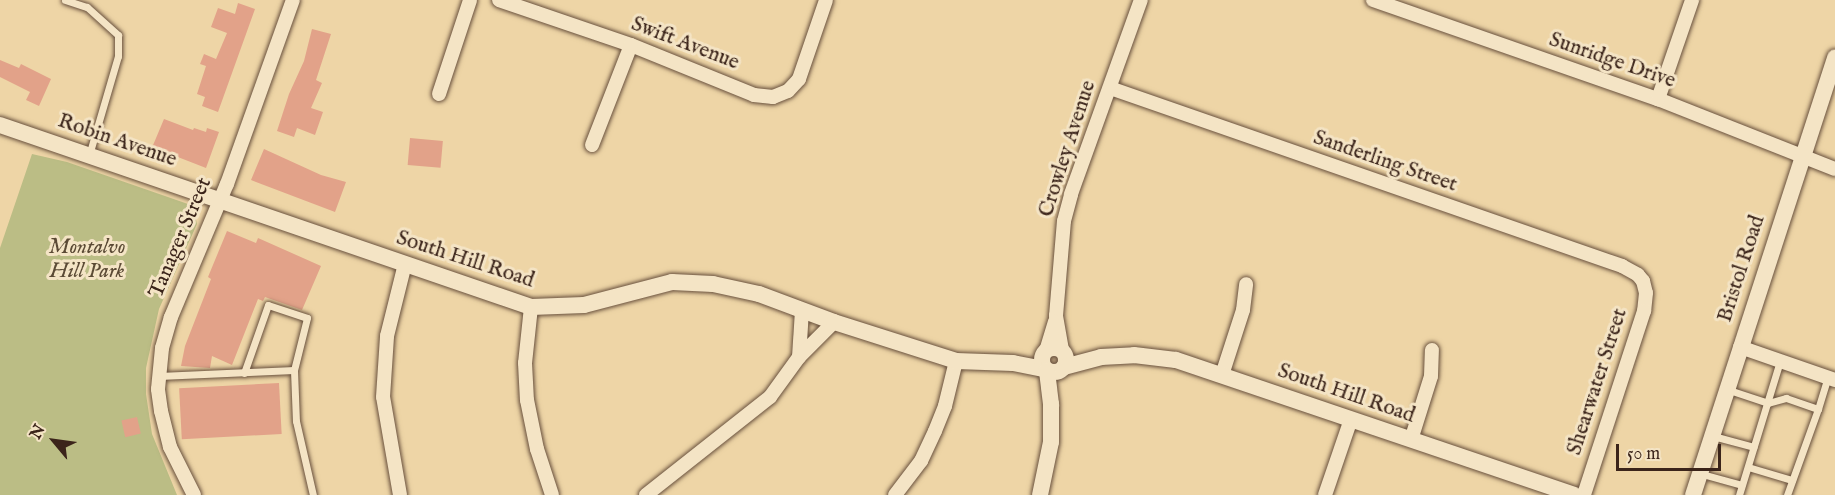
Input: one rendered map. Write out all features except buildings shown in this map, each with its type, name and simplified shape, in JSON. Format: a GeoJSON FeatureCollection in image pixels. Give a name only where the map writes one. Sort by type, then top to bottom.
{"type":"FeatureCollection","features":[{"type":"Feature","properties":{"kind":"street","name":"Tanager Street"},"geometry":{"type":"LineString","coordinates":[[194,495],[170,447],[161,411],[159,376],[171,317],[220,201],[292,0]]}},
{"type":"Feature","properties":{"kind":"street"},"geometry":{"type":"LineString","coordinates":[[439,94],[470,0]]}},
{"type":"Feature","properties":{"kind":"street","name":"Swift Avenue"},"geometry":{"type":"LineString","coordinates":[[499,0],[631,45],[754,95],[772,98],[788,91],[799,79],[826,0]]}},
{"type":"Feature","properties":{"kind":"street","name":"Crowley Avenue"},"geometry":{"type":"LineString","coordinates":[[1054,360],[1064,221],[1071,194],[1141,0]]}},
{"type":"Feature","properties":{"kind":"street","name":"Sunridge Drive"},"geometry":{"type":"LineString","coordinates":[[1373,0],[1658,99],[1802,154],[1835,169]]}},
{"type":"Feature","properties":{"kind":"street"},"geometry":{"type":"LineString","coordinates":[[1658,99],[1692,0]]}},
{"type":"Feature","properties":{"kind":"street"},"geometry":{"type":"LineString","coordinates":[[592,145],[631,45]]}},
{"type":"Feature","properties":{"kind":"street","name":"Bristol Road"},"geometry":{"type":"LineString","coordinates":[[1693,495],[1835,57]]}},
{"type":"Feature","properties":{"kind":"street","name":"Sanderling Street"},"geometry":{"type":"LineString","coordinates":[[1110,88],[1622,266],[1638,275],[1643,281]]}},
{"type":"Feature","properties":{"kind":"street","name":"Robin Avenue"},"geometry":{"type":"LineString","coordinates":[[0,125],[220,201]]}},
{"type":"Feature","properties":{"kind":"street","name":"South Hill Road"},"geometry":{"type":"LineString","coordinates":[[220,201],[531,307],[584,305],[657,285],[688,282],[714,284],[753,292],[834,322],[956,361],[1013,363],[1155,356],[1176,360],[1574,495]]}},
{"type":"Feature","properties":{"kind":"street"},"geometry":{"type":"LineString","coordinates":[[400,495],[386,428],[383,364],[387,336],[405,264]]}},
{"type":"Feature","properties":{"kind":"street","name":"Shearwater Street"},"geometry":{"type":"LineString","coordinates":[[1584,495],[1644,311],[1643,281]]}},
{"type":"Feature","properties":{"kind":"street"},"geometry":{"type":"LineString","coordinates":[[1222,375],[1243,310],[1246,284]]}},
{"type":"Feature","properties":{"kind":"street"},"geometry":{"type":"LineString","coordinates":[[531,307],[525,363],[527,400],[537,449],[552,495]]}},
{"type":"Feature","properties":{"kind":"street"},"geometry":{"type":"LineString","coordinates":[[800,357],[804,320],[802,311]]}},
{"type":"Feature","properties":{"kind":"street"},"geometry":{"type":"LineString","coordinates":[[646,495],[770,398],[800,357],[834,322]]}},
{"type":"Feature","properties":{"kind":"street"},"geometry":{"type":"LineString","coordinates":[[1740,347],[1832,379]]}},
{"type":"Feature","properties":{"kind":"street"},"geometry":{"type":"LineString","coordinates":[[1411,440],[1431,376],[1432,350]]}},
{"type":"Feature","properties":{"kind":"street"},"geometry":{"type":"LineString","coordinates":[[1040,495],[1050,453],[1054,360]]}},
{"type":"Feature","properties":{"kind":"street"},"geometry":{"type":"LineString","coordinates":[[895,495],[921,461],[935,431],[948,397],[956,361]]}},
{"type":"Feature","properties":{"kind":"street"},"geometry":{"type":"LineString","coordinates":[[1325,495],[1350,419]]}},
{"type":"Feature","properties":{"kind":"lane"},"geometry":{"type":"LineString","coordinates":[[65,0],[87,7],[118,35],[118,56],[89,155]]}},
{"type":"Feature","properties":{"kind":"lane"},"geometry":{"type":"LineString","coordinates":[[244,374],[268,305],[307,318],[294,370],[296,420],[313,495]]}},
{"type":"Feature","properties":{"kind":"lane"},"geometry":{"type":"LineString","coordinates":[[1739,495],[1780,361]]}},
{"type":"Feature","properties":{"kind":"lane"},"geometry":{"type":"LineString","coordinates":[[159,376],[294,370]]}},
{"type":"Feature","properties":{"kind":"lane"},"geometry":{"type":"LineString","coordinates":[[1787,495],[1818,409],[1832,379]]}},
{"type":"Feature","properties":{"kind":"lane"},"geometry":{"type":"LineString","coordinates":[[1726,389],[1768,403],[1786,398],[1818,409]]}},
{"type":"Feature","properties":{"kind":"lane"},"geometry":{"type":"LineString","coordinates":[[1712,436],[1754,447]]}},
{"type":"Feature","properties":{"kind":"lane"},"geometry":{"type":"LineString","coordinates":[[1748,467],[1792,480]]}},
{"type":"Feature","properties":{"kind":"lane"},"geometry":{"type":"LineString","coordinates":[[1700,473],[1742,485]]}},
{"type":"Feature","properties":{"kind":"green space","name":"Montalvo Hill Park"},"geometry":{"type":"Polygon","coordinates":[[[32,154],[67,162],[188,204],[194,211],[197,224],[159,309],[146,368],[146,394],[152,434],[177,495],[0,495],[0,248],[32,154]]]}}]}
